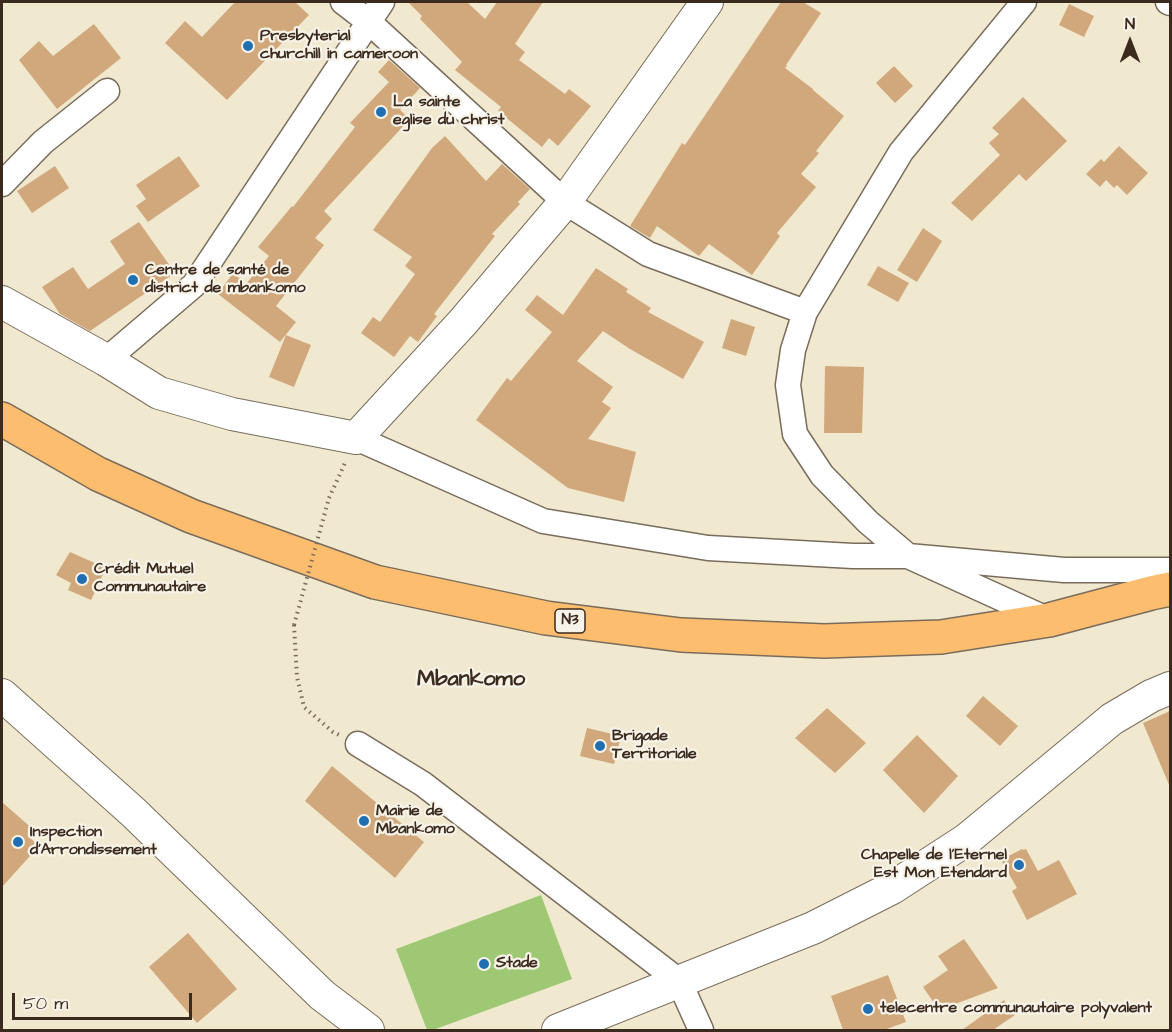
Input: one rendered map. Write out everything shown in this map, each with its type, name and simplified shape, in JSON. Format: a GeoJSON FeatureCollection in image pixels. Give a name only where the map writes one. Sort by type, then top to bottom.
{"type":"FeatureCollection","features":[{"type":"Feature","properties":{"kind":"highway","name":"N3"},"geometry":{"type":"LineString","coordinates":[[2,419],[98,474],[191,516],[375,582],[546,618],[681,635],[824,641],[941,637],[1048,620],[1170,589]]}},
{"type":"Feature","properties":{"kind":"street"},"geometry":{"type":"LineString","coordinates":[[343,2],[369,22],[565,202],[648,254],[805,312]]}},
{"type":"Feature","properties":{"kind":"street"},"geometry":{"type":"LineString","coordinates":[[106,360],[194,285],[382,2]]}},
{"type":"Feature","properties":{"kind":"street"},"geometry":{"type":"LineString","coordinates":[[356,438],[463,322],[565,202],[706,2]]}},
{"type":"Feature","properties":{"kind":"street"},"geometry":{"type":"LineString","coordinates":[[1024,2],[901,152],[805,312],[793,350],[788,385],[795,434],[822,476],[868,522],[908,556],[1048,620]]}},
{"type":"Feature","properties":{"kind":"street"},"geometry":{"type":"LineString","coordinates":[[2,184],[43,142],[107,91]]}},
{"type":"Feature","properties":{"kind":"street"},"geometry":{"type":"LineString","coordinates":[[2,302],[106,360],[159,393],[232,414],[356,438],[543,521],[708,548],[853,556],[908,556],[1064,570],[1170,570]]}},
{"type":"Feature","properties":{"kind":"street"},"geometry":{"type":"LineString","coordinates":[[558,1030],[813,928],[892,888],[966,840],[1112,720],[1151,696],[1170,688]]}},
{"type":"Feature","properties":{"kind":"street"},"geometry":{"type":"LineString","coordinates":[[2,695],[133,812],[322,995],[368,1030]]}},
{"type":"Feature","properties":{"kind":"street"},"geometry":{"type":"LineString","coordinates":[[358,744],[423,784],[680,981],[701,1030]]}},
{"type":"Feature","properties":{"kind":"path"},"geometry":{"type":"LineString","coordinates":[[356,438],[329,498],[294,625],[297,677],[304,707],[333,732],[358,744]]}},
{"type":"Feature","properties":{"kind":"green space","name":"Stade"},"geometry":{"type":"Polygon","coordinates":[[[541,895],[572,979],[433,1030],[427,1030],[396,949],[541,895]]]}},
{"type":"Feature","properties":{"kind":"building"},"geometry":{"type":"Polygon","coordinates":[[[235,2],[295,2],[309,15],[227,100],[165,43],[185,21],[202,37],[235,2]]]}},
{"type":"Feature","properties":{"kind":"building"},"geometry":{"type":"Polygon","coordinates":[[[408,2],[467,2],[485,19],[497,2],[543,2],[515,44],[525,52],[519,60],[565,94],[569,89],[591,106],[558,146],[549,138],[542,147],[498,111],[501,107],[455,70],[462,62],[420,19],[422,16],[408,2]]]}},
{"type":"Feature","properties":{"kind":"building"},"geometry":{"type":"Polygon","coordinates":[[[781,2],[803,2],[821,13],[785,68],[844,116],[816,151],[819,153],[801,174],[816,187],[777,233],[780,236],[752,275],[709,244],[699,256],[657,226],[650,238],[630,226],[682,143],[685,145],[781,2]]]}},
{"type":"Feature","properties":{"kind":"building"},"geometry":{"type":"Polygon","coordinates":[[[1069,4],[1094,16],[1084,37],[1059,25],[1069,4]]]}},
{"type":"Feature","properties":{"kind":"building"},"geometry":{"type":"Polygon","coordinates":[[[94,24],[121,58],[57,109],[19,60],[39,41],[53,56],[94,24]]]}},
{"type":"Feature","properties":{"kind":"building"},"geometry":{"type":"Polygon","coordinates":[[[389,60],[420,88],[400,110],[410,119],[324,211],[332,219],[315,238],[324,245],[276,306],[296,322],[280,342],[218,294],[233,273],[246,284],[269,256],[258,247],[293,207],[355,127],[350,123],[389,82],[378,72],[389,60]]]}},
{"type":"Feature","properties":{"kind":"building"},"geometry":{"type":"Polygon","coordinates":[[[894,66],[913,86],[895,103],[876,83],[894,66]]]}},
{"type":"Feature","properties":{"kind":"building"},"geometry":{"type":"Polygon","coordinates":[[[1023,97],[1067,141],[1026,181],[1019,174],[972,221],[951,203],[1000,155],[989,143],[999,134],[992,128],[1023,97]]]}},
{"type":"Feature","properties":{"kind":"building"},"geometry":{"type":"Polygon","coordinates":[[[445,136],[486,181],[502,164],[530,189],[518,202],[520,204],[492,234],[495,236],[434,314],[437,316],[418,342],[410,336],[394,357],[361,333],[373,317],[380,322],[415,274],[405,266],[412,257],[373,230],[432,148],[445,136]]]}},
{"type":"Feature","properties":{"kind":"building"},"geometry":{"type":"Polygon","coordinates":[[[1119,146],[1148,173],[1127,195],[1117,185],[1114,188],[1106,180],[1100,187],[1086,174],[1101,159],[1104,162],[1119,146]]]}},
{"type":"Feature","properties":{"kind":"building"},"geometry":{"type":"Polygon","coordinates":[[[179,156],[200,186],[148,222],[136,206],[146,199],[136,185],[179,156]]]}},
{"type":"Feature","properties":{"kind":"building"},"geometry":{"type":"Polygon","coordinates":[[[55,166],[69,188],[32,213],[17,191],[55,166]]]}},
{"type":"Feature","properties":{"kind":"building","name":"Centre de santé de district de mbankomo"},"geometry":{"type":"Polygon","coordinates":[[[139,222],[175,273],[90,331],[60,314],[42,287],[73,267],[88,289],[125,264],[110,241],[139,222]]]}},
{"type":"Feature","properties":{"kind":"building"},"geometry":{"type":"Polygon","coordinates":[[[923,228],[942,241],[917,282],[897,270],[923,228]]]}},
{"type":"Feature","properties":{"kind":"building"},"geometry":{"type":"Polygon","coordinates":[[[878,266],[909,283],[898,302],[867,285],[878,266]]]}},
{"type":"Feature","properties":{"kind":"building"},"geometry":{"type":"Polygon","coordinates":[[[596,268],[628,289],[626,292],[651,308],[648,312],[704,342],[683,379],[603,331],[577,361],[613,387],[602,402],[611,408],[588,439],[636,452],[624,502],[568,488],[476,420],[507,378],[511,381],[552,332],[525,310],[537,295],[563,315],[596,268]]]}},
{"type":"Feature","properties":{"kind":"building"},"geometry":{"type":"Polygon","coordinates":[[[731,319],[755,327],[746,356],[722,348],[731,319]]]}},
{"type":"Feature","properties":{"kind":"building"},"geometry":{"type":"Polygon","coordinates":[[[286,335],[311,345],[294,387],[269,377],[286,335]]]}},
{"type":"Feature","properties":{"kind":"building"},"geometry":{"type":"Polygon","coordinates":[[[825,366],[864,367],[862,433],[824,433],[825,366]]]}},
{"type":"Feature","properties":{"kind":"building","name":"Crédit Mutuel Communautaire"},"geometry":{"type":"Polygon","coordinates":[[[70,552],[106,568],[91,600],[68,590],[71,583],[56,575],[70,552]]]}},
{"type":"Feature","properties":{"kind":"building"},"geometry":{"type":"Polygon","coordinates":[[[983,696],[1018,726],[1000,746],[966,716],[983,696]]]}},
{"type":"Feature","properties":{"kind":"building"},"geometry":{"type":"Polygon","coordinates":[[[827,708],[866,743],[835,773],[795,738],[827,708]]]}},
{"type":"Feature","properties":{"kind":"building"},"geometry":{"type":"Polygon","coordinates":[[[1170,711],[1170,787],[1143,723],[1170,711]]]}},
{"type":"Feature","properties":{"kind":"building","name":"Brigade Territoriale"},"geometry":{"type":"Polygon","coordinates":[[[587,728],[621,736],[614,764],[580,756],[587,728]]]}},
{"type":"Feature","properties":{"kind":"building"},"geometry":{"type":"Polygon","coordinates":[[[917,735],[958,776],[924,813],[883,770],[917,735]]]}},
{"type":"Feature","properties":{"kind":"building","name":"Mairie de Mbankomo"},"geometry":{"type":"Polygon","coordinates":[[[332,766],[424,842],[395,878],[305,801],[332,766]]]}},
{"type":"Feature","properties":{"kind":"building","name":"Inspection d'Arrondissement"},"geometry":{"type":"Polygon","coordinates":[[[2,802],[35,831],[29,837],[39,846],[2,887],[2,802]]]}},
{"type":"Feature","properties":{"kind":"building"},"geometry":{"type":"Polygon","coordinates":[[[1026,849],[1038,871],[1059,860],[1077,894],[1027,920],[1012,891],[1017,888],[1001,860],[1026,849]]]}},
{"type":"Feature","properties":{"kind":"building"},"geometry":{"type":"Polygon","coordinates":[[[188,933],[237,989],[197,1023],[149,967],[188,933]]]}},
{"type":"Feature","properties":{"kind":"building"},"geometry":{"type":"Polygon","coordinates":[[[964,939],[998,988],[939,1010],[923,987],[948,970],[938,956],[964,939]]]}},
{"type":"Feature","properties":{"kind":"building","name":"telecentre communautaire polyvalent"},"geometry":{"type":"Polygon","coordinates":[[[888,975],[906,1022],[884,1030],[843,1030],[831,996],[888,975]]]}},
{"type":"Feature","properties":{"kind":"building"},"geometry":{"type":"Polygon","coordinates":[[[1004,1000],[1015,1015],[993,1030],[962,1030],[1004,1000]]]}},
{"type":"Feature","properties":{"kind":"place","name":"Presbyterial churchill in cameroon"},"geometry":{"type":"Point","coordinates":[248,46]}},
{"type":"Feature","properties":{"kind":"place","name":"La sainte eglise du christ"},"geometry":{"type":"Point","coordinates":[381,112]}},
{"type":"Feature","properties":{"kind":"place","name":"Centre de santé de district de mbankomo"},"geometry":{"type":"Point","coordinates":[133,280]}},
{"type":"Feature","properties":{"kind":"place","name":"Crédit Mutuel Communautaire"},"geometry":{"type":"Point","coordinates":[82,579]}},
{"type":"Feature","properties":{"kind":"place","name":"Brigade Territoriale"},"geometry":{"type":"Point","coordinates":[600,746]}},
{"type":"Feature","properties":{"kind":"place","name":"Mairie de Mbankomo"},"geometry":{"type":"Point","coordinates":[364,821]}},
{"type":"Feature","properties":{"kind":"place","name":"Inspection d'Arrondissement"},"geometry":{"type":"Point","coordinates":[18,842]}},
{"type":"Feature","properties":{"kind":"place","name":"Chapelle de l'Eternel Est Mon Etendard"},"geometry":{"type":"Point","coordinates":[1019,865]}},
{"type":"Feature","properties":{"kind":"place","name":"Stade"},"geometry":{"type":"Point","coordinates":[484,964]}},
{"type":"Feature","properties":{"kind":"place","name":"telecentre communautaire polyvalent"},"geometry":{"type":"Point","coordinates":[868,1009]}},
{"type":"Feature","properties":{"kind":"district","name":"Mbankomo"},"geometry":{"type":"Point","coordinates":[471,680]}}]}
